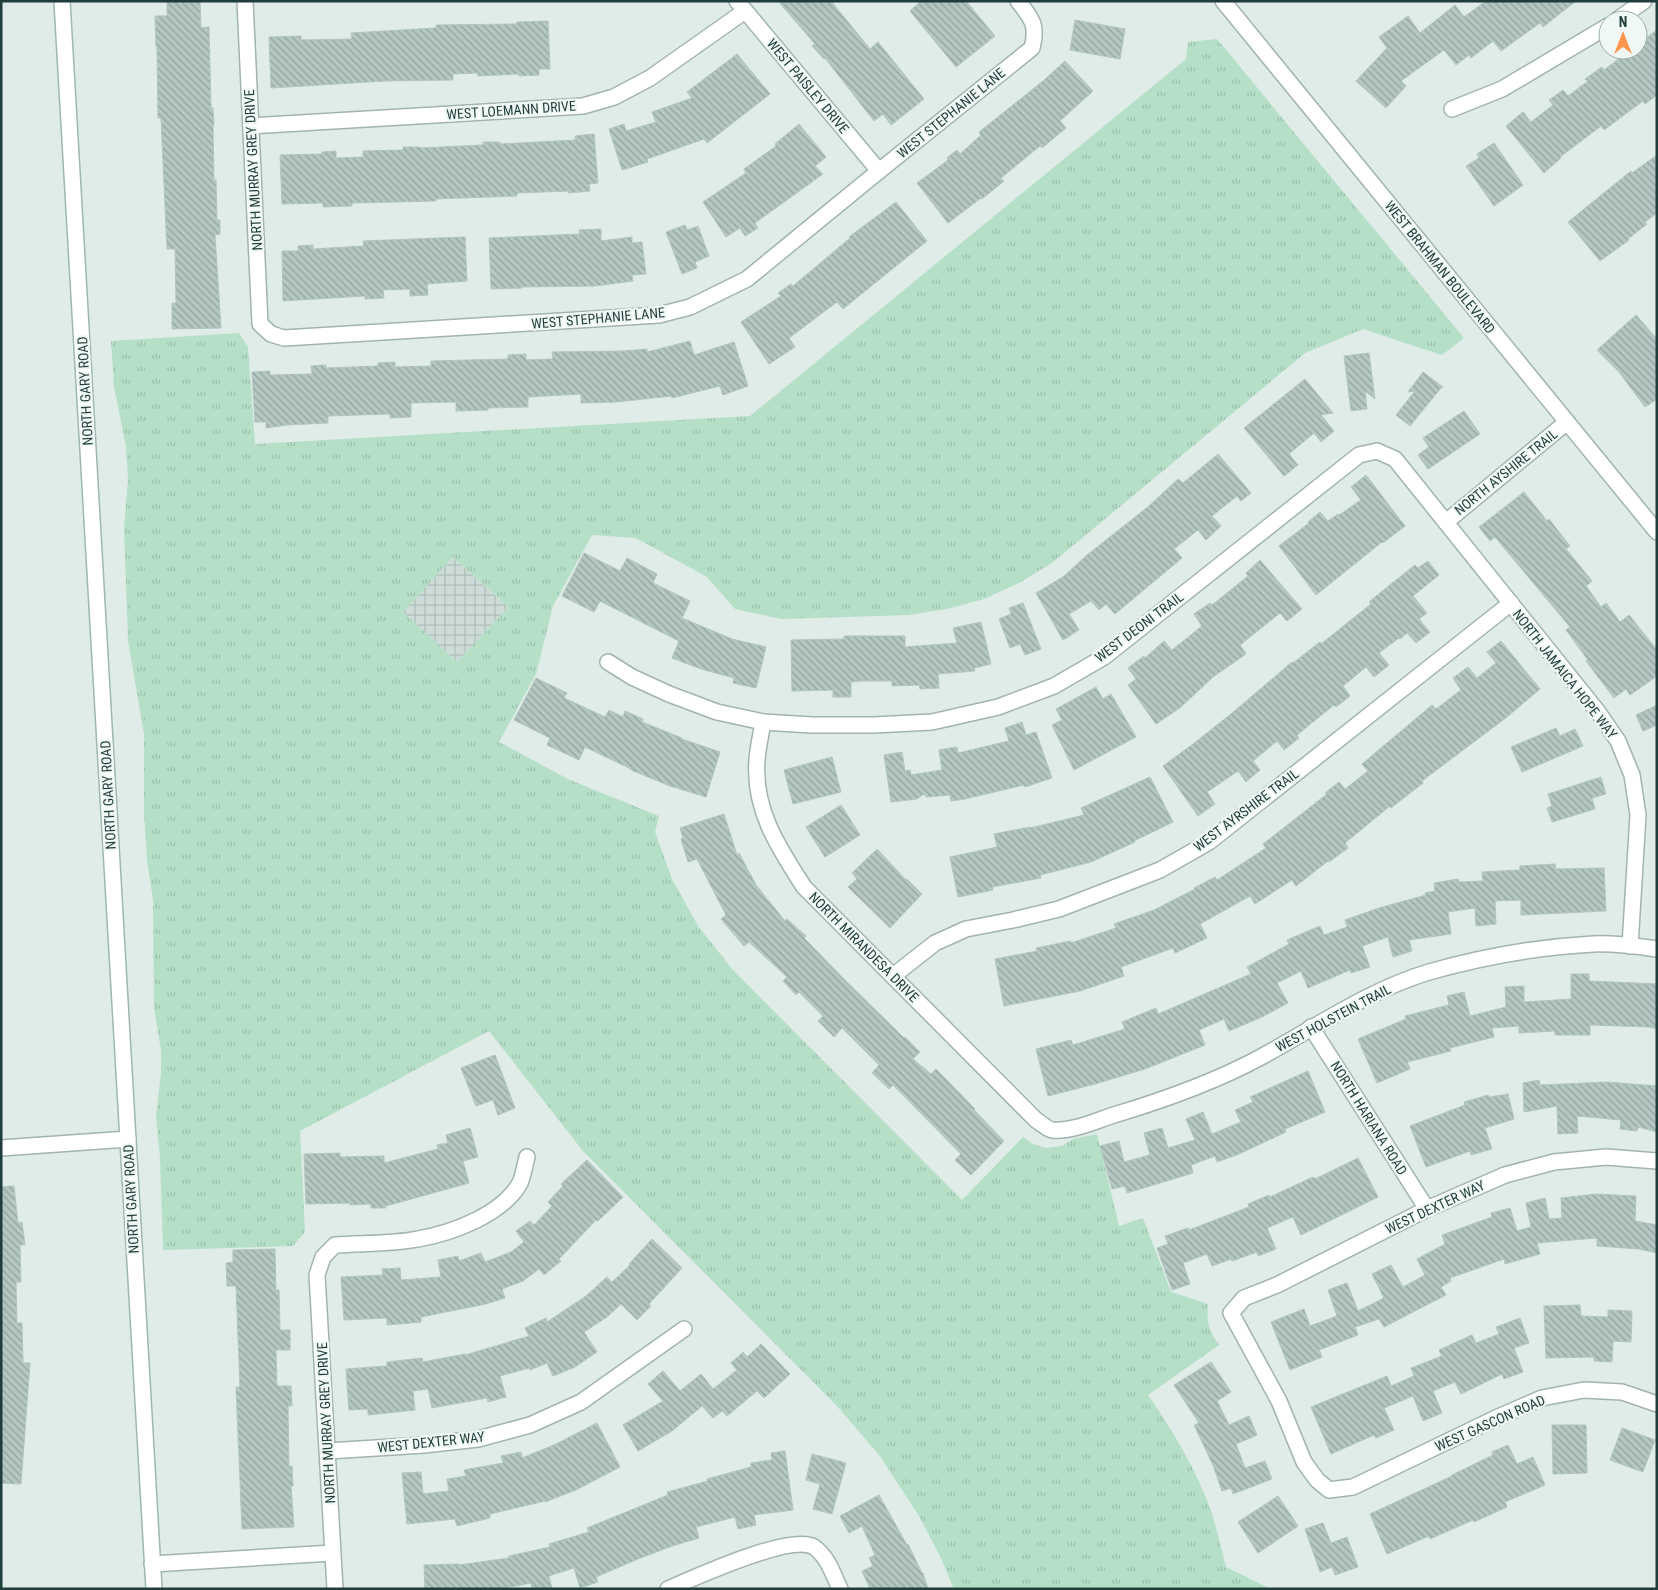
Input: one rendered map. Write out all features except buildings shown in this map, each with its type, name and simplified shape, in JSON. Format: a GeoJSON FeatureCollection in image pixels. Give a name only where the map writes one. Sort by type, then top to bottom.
{"type":"FeatureCollection","features":[{"type":"Feature","properties":{"kind":"street","name":"NORTH GARY ROAD"},"geometry":{"type":"LineString","coordinates":[[62,1],[154,1589]]}},
{"type":"Feature","properties":{"kind":"street","name":"NORTH MURRAY GREY DRIVE"},"geometry":{"type":"LineString","coordinates":[[245,1],[260,324],[271,334]]}},
{"type":"Feature","properties":{"kind":"street","name":"WEST STEPHANIE LANE"},"geometry":{"type":"LineString","coordinates":[[271,334],[284,338],[659,315],[690,307],[747,279],[1032,48],[1036,34],[1030,17],[1018,1]]}},
{"type":"Feature","properties":{"kind":"street","name":"WEST BRAHMAN BOULEVARD"},"geometry":{"type":"LineString","coordinates":[[1223,1],[1657,532]]}},
{"type":"Feature","properties":{"kind":"street"},"geometry":{"type":"LineString","coordinates":[[1631,10],[1644,1]]}},
{"type":"Feature","properties":{"kind":"street","name":"WEST LOEMANN DRIVE"},"geometry":{"type":"LineString","coordinates":[[251,126],[583,106],[614,97],[650,78],[741,6]]}},
{"type":"Feature","properties":{"kind":"street","name":"WEST PAISLEY DRIVE"},"geometry":{"type":"LineString","coordinates":[[741,6],[878,171]]}},
{"type":"Feature","properties":{"kind":"street"},"geometry":{"type":"LineString","coordinates":[[1452,109],[1502,89],[1598,32]]}},
{"type":"Feature","properties":{"kind":"street","name":"NORTH AYSHIRE TRAIL"},"geometry":{"type":"LineString","coordinates":[[1446,522],[1567,422]]}},
{"type":"Feature","properties":{"kind":"street","name":"NORTH JAMAICA HOPE WAY"},"geometry":{"type":"LineString","coordinates":[[1377,451],[1395,459],[1598,712],[1618,741],[1632,775],[1638,815],[1630,946]]}},
{"type":"Feature","properties":{"kind":"street","name":"WEST DEONI TRAIL"},"geometry":{"type":"LineString","coordinates":[[608,662],[632,677],[669,694],[717,712],[763,722],[812,725],[874,725],[932,722],[998,707],[1054,686],[1104,657],[1359,455],[1377,451]]}},
{"type":"Feature","properties":{"kind":"street","name":"WEST AYRSHIRE TRAIL"},"geometry":{"type":"LineString","coordinates":[[893,976],[935,943],[966,929],[1059,910],[1160,870],[1209,842],[1511,603]]}},
{"type":"Feature","properties":{"kind":"street","name":"NORTH MIRANDESA DRIVE"},"geometry":{"type":"LineString","coordinates":[[763,722],[757,760],[758,788],[765,820],[782,854],[804,887],[1036,1120],[1050,1130]]}},
{"type":"Feature","properties":{"kind":"street","name":"WEST HOLSTEIN TRAIL"},"geometry":{"type":"LineString","coordinates":[[1050,1130],[1070,1128],[1154,1103],[1213,1079],[1260,1057],[1311,1027],[1381,990],[1429,972],[1490,958],[1550,948],[1594,944],[1657,949]]}},
{"type":"Feature","properties":{"kind":"street","name":"NORTH HARIANA ROAD"},"geometry":{"type":"LineString","coordinates":[[1311,1027],[1427,1209]]}},
{"type":"Feature","properties":{"kind":"street"},"geometry":{"type":"LineString","coordinates":[[1,1148],[128,1139]]}},
{"type":"Feature","properties":{"kind":"street","name":"NORTH MURRAY GREY DRIVE"},"geometry":{"type":"LineString","coordinates":[[335,1589],[317,1275],[323,1257],[334,1245],[418,1239],[455,1230],[486,1215],[508,1198],[520,1183],[527,1157]]}},
{"type":"Feature","properties":{"kind":"street","name":"WEST DEXTER WAY"},"geometry":{"type":"LineString","coordinates":[[1330,1490],[1317,1480],[1304,1462],[1279,1400],[1231,1313],[1244,1298],[1277,1285],[1427,1209],[1505,1175],[1554,1162],[1606,1157],[1657,1161]]}},
{"type":"Feature","properties":{"kind":"street","name":"WEST DEXTER WAY"},"geometry":{"type":"LineString","coordinates":[[328,1451],[424,1445],[478,1439],[530,1425],[581,1402],[684,1330]]}},
{"type":"Feature","properties":{"kind":"street","name":"WEST GASCON ROAD"},"geometry":{"type":"LineString","coordinates":[[1330,1490],[1353,1487],[1496,1418],[1542,1398],[1584,1390],[1622,1392],[1657,1404]]}},
{"type":"Feature","properties":{"kind":"street"},"geometry":{"type":"LineString","coordinates":[[668,1589],[768,1550],[790,1545],[812,1546],[827,1559],[840,1589]]}},
{"type":"Feature","properties":{"kind":"street"},"geometry":{"type":"LineString","coordinates":[[152,1564],[332,1553]]}},
{"type":"Feature","properties":{"kind":"shaded area"},"geometry":{"type":"Polygon","coordinates":[[[453,557],[508,607],[457,662],[402,612],[453,557]]]}},
{"type":"Feature","properties":{"kind":"green space"},"geometry":{"type":"Polygon","coordinates":[[[1217,39],[1464,338],[1442,355],[1363,329],[1305,353],[1052,563],[1019,583],[984,599],[947,609],[909,615],[782,619],[735,609],[707,577],[636,538],[592,535],[553,606],[536,674],[499,742],[570,780],[659,816],[655,832],[672,879],[698,926],[733,970],[962,1200],[1023,1137],[1033,1144],[1046,1148],[1062,1146],[1073,1139],[1097,1134],[1119,1226],[1143,1218],[1171,1292],[1208,1304],[1207,1316],[1209,1326],[1219,1345],[1148,1395],[1175,1436],[1205,1495],[1226,1567],[1271,1589],[954,1589],[941,1558],[919,1516],[880,1456],[836,1405],[583,1151],[489,1031],[300,1131],[305,1232],[293,1246],[163,1250],[160,1157],[156,1117],[161,1072],[161,1050],[154,1008],[153,900],[147,860],[144,812],[144,734],[128,641],[124,529],[128,480],[126,446],[114,387],[111,341],[239,333],[248,347],[255,444],[750,416],[1186,59],[1188,42],[1217,39]],[[453,557],[403,612],[457,662],[508,607],[453,557]]]}}]}
